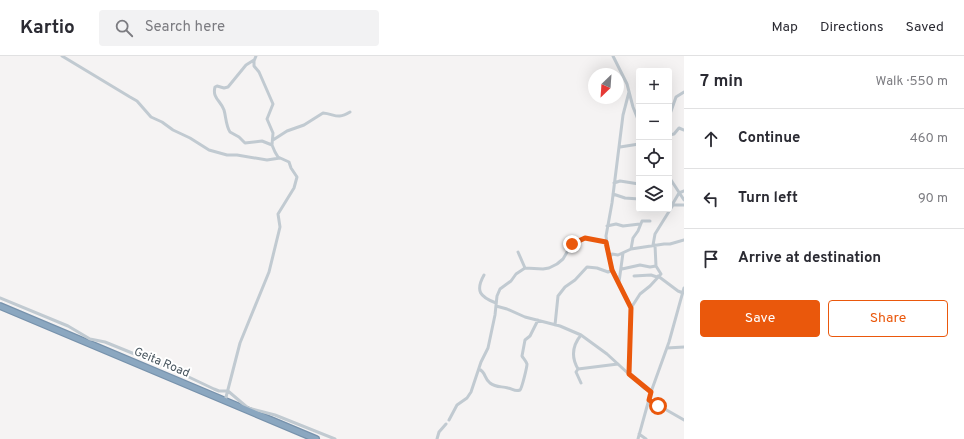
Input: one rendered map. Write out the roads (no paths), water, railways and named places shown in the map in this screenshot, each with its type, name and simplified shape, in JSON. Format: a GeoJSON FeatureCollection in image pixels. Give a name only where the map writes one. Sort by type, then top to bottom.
{"type":"FeatureCollection","features":[{"type":"Feature","properties":{"kind":"highway","name":"Geita Road"},"geometry":{"type":"LineString","coordinates":[[0,306],[316,439]]}},
{"type":"Feature","properties":{"kind":"street"},"geometry":{"type":"LineString","coordinates":[[62,56],[136,101],[151,117],[209,150],[223,154],[267,160],[280,158]]}},
{"type":"Feature","properties":{"kind":"street"},"geometry":{"type":"LineString","coordinates":[[613,56],[627,84],[636,114]]}},
{"type":"Feature","properties":{"kind":"street"},"geometry":{"type":"LineString","coordinates":[[255,58],[246,65],[228,86],[224,88],[217,86],[215,87],[214,94],[224,108],[228,128],[232,134],[239,137],[245,143],[262,141],[272,145]]}},
{"type":"Feature","properties":{"kind":"street"},"geometry":{"type":"LineString","coordinates":[[225,401],[243,334],[270,272],[280,227],[278,216],[290,197],[297,179],[297,174],[289,162],[277,155],[272,145],[273,133],[267,120],[273,104],[259,72],[254,66],[255,58]]}},
{"type":"Feature","properties":{"kind":"street"},"geometry":{"type":"LineString","coordinates":[[629,92],[623,115],[612,207],[607,226],[606,242],[612,270],[631,308],[629,374]]}},
{"type":"Feature","properties":{"kind":"street"},"geometry":{"type":"LineString","coordinates":[[672,108],[676,97],[684,92]]}},
{"type":"Feature","properties":{"kind":"street"},"geometry":{"type":"LineString","coordinates":[[273,140],[287,131],[304,126],[323,113],[336,117],[343,116],[350,112]]}},
{"type":"Feature","properties":{"kind":"street"},"geometry":{"type":"LineString","coordinates":[[672,134],[679,128],[684,130]]}},
{"type":"Feature","properties":{"kind":"street"},"geometry":{"type":"LineString","coordinates":[[620,147],[636,144]]}},
{"type":"Feature","properties":{"kind":"street"},"geometry":{"type":"LineString","coordinates":[[614,183],[620,181],[636,184]]}},
{"type":"Feature","properties":{"kind":"street"},"geometry":{"type":"LineString","coordinates":[[672,182],[684,200]]}},
{"type":"Feature","properties":{"kind":"street"},"geometry":{"type":"LineString","coordinates":[[672,205],[679,193],[684,190]]}},
{"type":"Feature","properties":{"kind":"street"},"geometry":{"type":"LineString","coordinates":[[613,194],[625,198],[636,199]]}},
{"type":"Feature","properties":{"kind":"street"},"geometry":{"type":"LineString","coordinates":[[672,205],[684,205]]}},
{"type":"Feature","properties":{"kind":"street"},"geometry":{"type":"LineString","coordinates":[[631,308],[640,294],[650,286],[661,273],[656,266],[654,234],[668,212]]}},
{"type":"Feature","properties":{"kind":"street"},"geometry":{"type":"LineString","coordinates":[[631,249],[633,238],[638,231],[640,224],[643,220],[650,222]]}},
{"type":"Feature","properties":{"kind":"street"},"geometry":{"type":"LineString","coordinates":[[607,226],[616,224],[623,226],[640,224]]}},
{"type":"Feature","properties":{"kind":"street"},"geometry":{"type":"LineString","coordinates":[[449,420],[457,405],[470,395],[488,348],[500,289],[525,268],[544,269],[553,266],[561,261],[572,244],[584,238],[606,242]]}},
{"type":"Feature","properties":{"kind":"street"},"geometry":{"type":"LineString","coordinates":[[609,258],[612,254],[617,255],[631,249],[670,244],[684,240]]}},
{"type":"Feature","properties":{"kind":"street"},"geometry":{"type":"LineString","coordinates":[[518,252],[525,268]]}},
{"type":"Feature","properties":{"kind":"street"},"geometry":{"type":"LineString","coordinates":[[618,284],[622,269],[623,253]]}},
{"type":"Feature","properties":{"kind":"street"},"geometry":{"type":"LineString","coordinates":[[622,269],[640,265],[650,267],[656,266]]}},
{"type":"Feature","properties":{"kind":"street"},"geometry":{"type":"LineString","coordinates":[[555,325],[559,294],[575,280],[585,268],[591,267],[608,272],[612,270]]}},
{"type":"Feature","properties":{"kind":"street"},"geometry":{"type":"LineString","coordinates":[[484,275],[479,285],[479,292],[485,298],[496,305],[581,335],[607,354],[651,392]]}},
{"type":"Feature","properties":{"kind":"street"},"geometry":{"type":"LineString","coordinates":[[634,276],[652,275],[683,293]]}},
{"type":"Feature","properties":{"kind":"street"},"geometry":{"type":"LineString","coordinates":[[638,439],[651,392],[667,348],[684,288]]}},
{"type":"Feature","properties":{"kind":"street"},"geometry":{"type":"LineString","coordinates":[[0,298],[71,328],[90,339],[105,342],[174,370],[219,391],[228,391],[248,408],[275,415],[335,439]]}},
{"type":"Feature","properties":{"kind":"street"},"geometry":{"type":"LineString","coordinates":[[479,369],[484,372],[490,384],[516,391],[520,390],[527,366],[522,356],[522,351],[526,340],[530,336],[538,320]]}},
{"type":"Feature","properties":{"kind":"street"},"geometry":{"type":"LineString","coordinates":[[581,335],[574,344],[573,349],[574,360],[578,369],[576,372],[581,383]]}},
{"type":"Feature","properties":{"kind":"street"},"geometry":{"type":"LineString","coordinates":[[667,348],[684,347]]}},
{"type":"Feature","properties":{"kind":"street"},"geometry":{"type":"LineString","coordinates":[[578,369],[618,364]]}},
{"type":"Feature","properties":{"kind":"street"},"geometry":{"type":"LineString","coordinates":[[649,400],[684,420]]}},
{"type":"Feature","properties":{"kind":"street"},"geometry":{"type":"LineString","coordinates":[[437,439],[438,432],[446,424]]}},
{"type":"Feature","properties":{"kind":"street"},"geometry":{"type":"LineString","coordinates":[[639,434],[646,439]]}}]}
